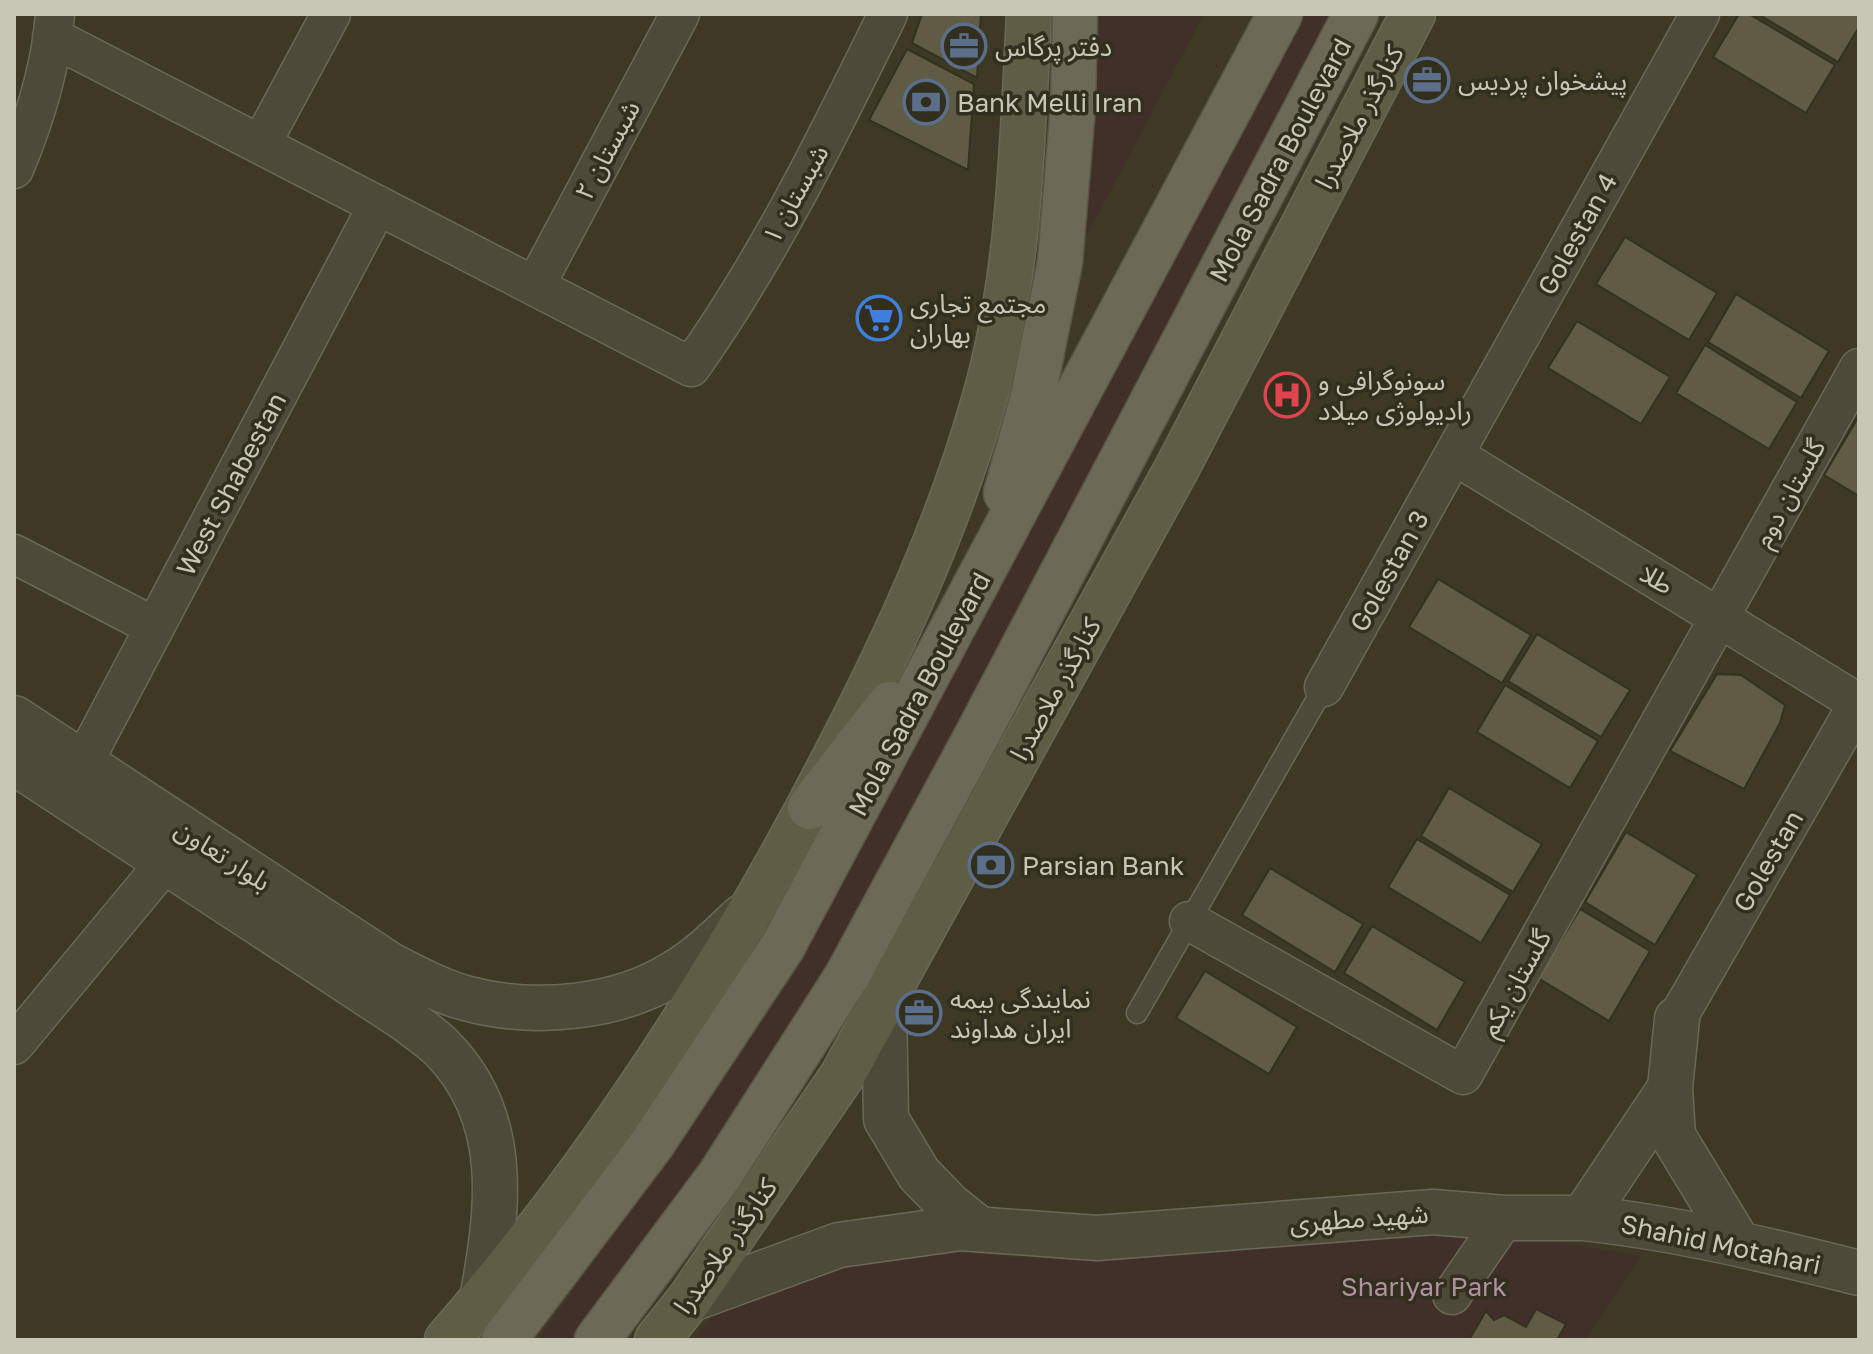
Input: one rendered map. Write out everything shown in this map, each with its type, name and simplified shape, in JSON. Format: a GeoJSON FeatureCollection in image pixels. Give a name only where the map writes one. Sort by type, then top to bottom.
{"type":"FeatureCollection","features":[{"type":"Feature","properties":{"kind":"main road"},"geometry":{"type":"LineString","coordinates":[[447,1340],[557,1207],[660,1056],[755,904],[810,807],[890,648],[918,584],[984,403],[997,343],[1017,212],[1024,144],[1029,14]]}},
{"type":"Feature","properties":{"kind":"main road"},"geometry":{"type":"LineString","coordinates":[[810,807],[889,706],[984,573],[1032,401],[1060,262],[1073,106],[1075,14]]}},
{"type":"Feature","properties":{"kind":"main road","name":"Mola Sadra Boulevard"},"geometry":{"type":"LineString","coordinates":[[504,1340],[652,1144],[783,946],[1280,14]]}},
{"type":"Feature","properties":{"kind":"main road","name":"Mola Sadra Boulevard"},"geometry":{"type":"LineString","coordinates":[[597,1340],[720,1175],[847,976],[983,725],[1356,14]]}},
{"type":"Feature","properties":{"kind":"main road","name":"کنارگذر ملاصدرا"},"geometry":{"type":"LineString","coordinates":[[657,1340],[689,1300],[842,1076],[1177,468],[1413,14]]}},
{"type":"Feature","properties":{"kind":"street"},"geometry":{"type":"LineString","coordinates":[[261,144],[331,14]]}},
{"type":"Feature","properties":{"kind":"street","name":"شبستان ۲"},"geometry":{"type":"LineString","coordinates":[[535,286],[680,14]]}},
{"type":"Feature","properties":{"kind":"street","name":"شبستان ۱"},"geometry":{"type":"LineString","coordinates":[[535,286],[691,367],[726,317],[831,130],[888,14]]}},
{"type":"Feature","properties":{"kind":"street","name":"Golestan 4"},"geometry":{"type":"LineString","coordinates":[[1454,455],[1700,14]]}},
{"type":"Feature","properties":{"kind":"street"},"geometry":{"type":"LineString","coordinates":[[14,169],[29,133],[48,69],[54,25],[261,144],[535,286]]}},
{"type":"Feature","properties":{"kind":"street","name":"West Shabestan"},"geometry":{"type":"LineString","coordinates":[[83,763],[378,205]]}},
{"type":"Feature","properties":{"kind":"street","name":"گلستان دوم"},"geometry":{"type":"LineString","coordinates":[[1719,617],[1859,368]]}},
{"type":"Feature","properties":{"kind":"street","name":"طلا"},"geometry":{"type":"LineString","coordinates":[[1454,455],[1859,703]]}},
{"type":"Feature","properties":{"kind":"street","name":"Golestan 3"},"geometry":{"type":"LineString","coordinates":[[1324,687],[1454,455]]}},
{"type":"Feature","properties":{"kind":"street"},"geometry":{"type":"LineString","coordinates":[[14,554],[155,627]]}},
{"type":"Feature","properties":{"kind":"street","name":"گلستان یکم"},"geometry":{"type":"LineString","coordinates":[[1189,921],[1463,1075],[1719,617]]}},
{"type":"Feature","properties":{"kind":"street","name":"Golestan"},"geometry":{"type":"LineString","coordinates":[[1677,1019],[1859,703]]}},
{"type":"Feature","properties":{"kind":"street","name":"بلوار تعاون"},"geometry":{"type":"LineString","coordinates":[[14,718],[83,763],[109,801]]}},
{"type":"Feature","properties":{"kind":"street","name":"بلوار تعاون"},"geometry":{"type":"LineString","coordinates":[[14,762],[109,801],[421,1004]]}},
{"type":"Feature","properties":{"kind":"street"},"geometry":{"type":"LineString","coordinates":[[14,1045],[176,846]]}},
{"type":"Feature","properties":{"kind":"street"},"geometry":{"type":"LineString","coordinates":[[482,1300],[495,1225],[495,1164],[479,1101],[441,1047],[421,1004],[469,999],[506,1006],[542,1008],[585,1005],[632,992],[675,973],[711,947],[755,904]]}},
{"type":"Feature","properties":{"kind":"street"},"geometry":{"type":"LineString","coordinates":[[884,1001],[886,1119],[919,1174],[950,1206],[979,1229]]}},
{"type":"Feature","properties":{"kind":"street"},"geometry":{"type":"LineString","coordinates":[[1677,1019],[1670,1088],[1673,1136],[1738,1243]]}},
{"type":"Feature","properties":{"kind":"street"},"geometry":{"type":"LineString","coordinates":[[1583,1218],[1670,1088]]}},
{"type":"Feature","properties":{"kind":"street","name":"شهید مطهری"},"geometry":{"type":"LineString","coordinates":[[689,1300],[839,1245],[948,1229],[1097,1238],[1433,1212],[1505,1218],[1583,1218]]}},
{"type":"Feature","properties":{"kind":"street"},"geometry":{"type":"LineString","coordinates":[[1452,1295],[1505,1218]]}},
{"type":"Feature","properties":{"kind":"street","name":"Shahid Motahari"},"geometry":{"type":"LineString","coordinates":[[1583,1218],[1630,1223],[1738,1243],[1859,1273]]}},
{"type":"Feature","properties":{"kind":"lane"},"geometry":{"type":"LineString","coordinates":[[1137,1013],[1324,687]]}},
{"type":"Feature","properties":{"kind":"green space"},"geometry":{"type":"Polygon","coordinates":[[[1095,14],[1204,14],[1076,256],[1096,96],[1095,14]]]}},
{"type":"Feature","properties":{"kind":"green space"},"geometry":{"type":"Polygon","coordinates":[[[1306,14],[1333,14],[892,861],[785,1043],[694,1172],[568,1340],[538,1340],[722,1082],[793,976],[1306,14]]]}},
{"type":"Feature","properties":{"kind":"green space","name":"Shariyar Park"},"geometry":{"type":"Polygon","coordinates":[[[1425,1230],[1537,1239],[1641,1256],[1586,1340],[693,1340],[712,1318],[743,1295],[820,1260],[928,1251],[1037,1259],[1180,1254],[1425,1230]]]}},
{"type":"Feature","properties":{"kind":"building"},"geometry":{"type":"Polygon","coordinates":[[[922,14],[981,14],[977,78],[912,43],[922,14]]]}},
{"type":"Feature","properties":{"kind":"building"},"geometry":{"type":"Polygon","coordinates":[[[1739,14],[1749,14],[1835,65],[1806,113],[1713,57],[1739,14]]]}},
{"type":"Feature","properties":{"kind":"building"},"geometry":{"type":"Polygon","coordinates":[[[1758,14],[1859,14],[1859,27],[1838,62],[1758,14]]]}},
{"type":"Feature","properties":{"kind":"building","name":"Bank Melli Iran"},"geometry":{"type":"Polygon","coordinates":[[[907,49],[974,84],[968,170],[869,120],[907,49]]]}},
{"type":"Feature","properties":{"kind":"building"},"geometry":{"type":"Polygon","coordinates":[[[1625,237],[1717,293],[1689,340],[1596,284],[1625,237]]]}},
{"type":"Feature","properties":{"kind":"building"},"geometry":{"type":"Polygon","coordinates":[[[1736,294],[1829,351],[1801,398],[1708,342],[1736,294]]]}},
{"type":"Feature","properties":{"kind":"building"},"geometry":{"type":"Polygon","coordinates":[[[1577,321],[1670,377],[1641,424],[1548,368],[1577,321]]]}},
{"type":"Feature","properties":{"kind":"building"},"geometry":{"type":"Polygon","coordinates":[[[1705,345],[1797,402],[1769,449],[1676,393],[1705,345]]]}},
{"type":"Feature","properties":{"kind":"building"},"geometry":{"type":"Polygon","coordinates":[[[1859,416],[1859,496],[1824,475],[1859,416]]]}},
{"type":"Feature","properties":{"kind":"building"},"geometry":{"type":"Polygon","coordinates":[[[1438,579],[1531,635],[1502,683],[1409,627],[1438,579]]]}},
{"type":"Feature","properties":{"kind":"building"},"geometry":{"type":"Polygon","coordinates":[[[1537,634],[1630,690],[1601,737],[1508,681],[1537,634]]]}},
{"type":"Feature","properties":{"kind":"building"},"geometry":{"type":"Polygon","coordinates":[[[1717,674],[1741,675],[1785,705],[1780,723],[1744,789],[1670,751],[1717,674]]]}},
{"type":"Feature","properties":{"kind":"building"},"geometry":{"type":"Polygon","coordinates":[[[1505,685],[1598,741],[1570,788],[1477,732],[1505,685]]]}},
{"type":"Feature","properties":{"kind":"building"},"geometry":{"type":"Polygon","coordinates":[[[1449,788],[1542,844],[1513,892],[1421,836],[1449,788]]]}},
{"type":"Feature","properties":{"kind":"building"},"geometry":{"type":"Polygon","coordinates":[[[1626,832],[1697,875],[1655,945],[1585,902],[1626,832]]]}},
{"type":"Feature","properties":{"kind":"building"},"geometry":{"type":"Polygon","coordinates":[[[1417,839],[1510,895],[1481,943],[1388,887],[1417,839]]]}},
{"type":"Feature","properties":{"kind":"building"},"geometry":{"type":"Polygon","coordinates":[[[1270,868],[1363,924],[1335,972],[1242,915],[1270,868]]]}},
{"type":"Feature","properties":{"kind":"building"},"geometry":{"type":"Polygon","coordinates":[[[1580,909],[1650,951],[1609,1021],[1538,978],[1580,909]]]}},
{"type":"Feature","properties":{"kind":"building"},"geometry":{"type":"Polygon","coordinates":[[[1372,926],[1465,982],[1437,1030],[1344,973],[1372,926]]]}},
{"type":"Feature","properties":{"kind":"building"},"geometry":{"type":"Polygon","coordinates":[[[1205,971],[1297,1027],[1269,1074],[1176,1018],[1205,971]]]}},
{"type":"Feature","properties":{"kind":"building"},"geometry":{"type":"Polygon","coordinates":[[[1536,1309],[1566,1324],[1557,1340],[1469,1340],[1486,1311],[1494,1320],[1504,1315],[1526,1327],[1536,1309]]]}},
{"type":"Feature","properties":{"kind":"place","name":"دفتر پرگاس"},"geometry":{"type":"Point","coordinates":[964,46]}},
{"type":"Feature","properties":{"kind":"place","name":"پیشخوان پردیس"},"geometry":{"type":"Point","coordinates":[1427,80]}},
{"type":"Feature","properties":{"kind":"place","name":"Bank Melli Iran"},"geometry":{"type":"Point","coordinates":[926,102]}},
{"type":"Feature","properties":{"kind":"place","name":"مجتمع تجاری بهاران"},"geometry":{"type":"Point","coordinates":[879,318]}},
{"type":"Feature","properties":{"kind":"place","name":"سونوگرافی و رادیولوژی میلاد"},"geometry":{"type":"Point","coordinates":[1287,395]}},
{"type":"Feature","properties":{"kind":"place","name":"Parsian Bank"},"geometry":{"type":"Point","coordinates":[991,865]}},
{"type":"Feature","properties":{"kind":"place","name":"نمایندگی بیمه ایران هداوند"},"geometry":{"type":"Point","coordinates":[919,1013]}}]}
